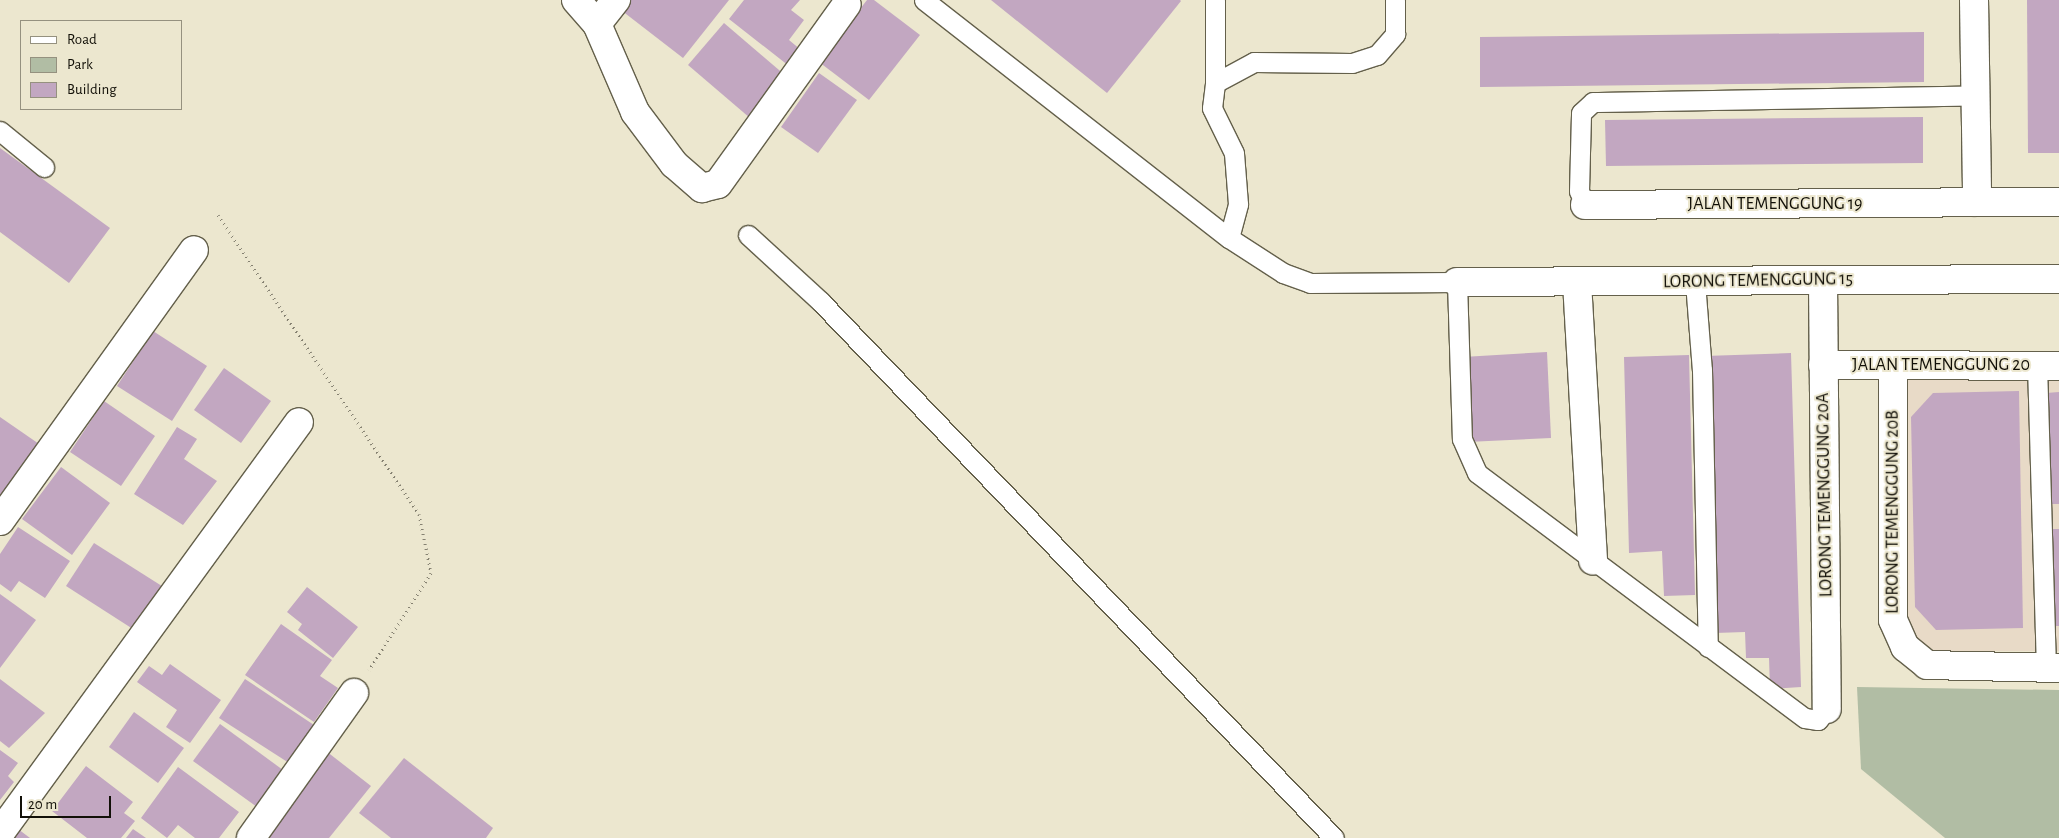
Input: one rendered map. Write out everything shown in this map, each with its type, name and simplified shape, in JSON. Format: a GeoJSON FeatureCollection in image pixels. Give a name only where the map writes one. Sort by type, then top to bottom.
{"type":"FeatureCollection","features":[{"type":"Feature","properties":{"kind":"street"},"geometry":{"type":"LineString","coordinates":[[576,0],[597,24],[635,112],[674,164],[702,188],[718,184],[847,4]]}},
{"type":"Feature","properties":{"kind":"street"},"geometry":{"type":"LineString","coordinates":[[597,24],[616,0]]}},
{"type":"Feature","properties":{"kind":"street"},"geometry":{"type":"LineString","coordinates":[[1974,0],[1977,202]]}},
{"type":"Feature","properties":{"kind":"street","name":"JALAN TEMENGGUNG 19"},"geometry":{"type":"LineString","coordinates":[[1585,205],[2059,202]]}},
{"type":"Feature","properties":{"kind":"street"},"geometry":{"type":"LineString","coordinates":[[0,521],[194,250]]}},
{"type":"Feature","properties":{"kind":"street","name":"LORONG TEMENGGUNG 15"},"geometry":{"type":"LineString","coordinates":[[1456,282],[2059,279]]}},
{"type":"Feature","properties":{"kind":"street","name":"LORONG TEMENGGUNG 20A"},"geometry":{"type":"LineString","coordinates":[[1823,280],[1827,709]]}},
{"type":"Feature","properties":{"kind":"street"},"geometry":{"type":"LineString","coordinates":[[1576,282],[1593,561]]}},
{"type":"Feature","properties":{"kind":"street","name":"LORONG TEMENGGUNG 20B"},"geometry":{"type":"LineString","coordinates":[[1893,364],[1893,620],[1904,647],[1926,665],[2053,668]]}},
{"type":"Feature","properties":{"kind":"street","name":"JALAN TEMENGGUNG 20"},"geometry":{"type":"LineString","coordinates":[[1823,365],[2048,366]]}},
{"type":"Feature","properties":{"kind":"street"},"geometry":{"type":"LineString","coordinates":[[0,833],[299,422]]}},
{"type":"Feature","properties":{"kind":"street"},"geometry":{"type":"LineString","coordinates":[[251,838],[354,694]]}},
{"type":"Feature","properties":{"kind":"lane"},"geometry":{"type":"LineString","coordinates":[[924,0],[1229,238],[1283,274],[1310,283],[1456,282],[1462,438],[1467,458],[1477,473],[1805,718],[1818,720],[1827,709]]}},
{"type":"Feature","properties":{"kind":"lane"},"geometry":{"type":"LineString","coordinates":[[1215,83],[1254,62],[1352,63],[1377,55],[1395,34],[1395,0]]}},
{"type":"Feature","properties":{"kind":"lane"},"geometry":{"type":"LineString","coordinates":[[1220,1],[1212,108],[1234,153],[1238,204],[1229,238]]}},
{"type":"Feature","properties":{"kind":"lane","name":"JALAN TEMENGGUNG 19"},"geometry":{"type":"LineString","coordinates":[[1585,205],[1579,191],[1581,114],[1593,102],[1976,95]]}},
{"type":"Feature","properties":{"kind":"lane"},"geometry":{"type":"LineString","coordinates":[[0,131],[44,167]]}},
{"type":"Feature","properties":{"kind":"lane"},"geometry":{"type":"LineString","coordinates":[[748,235],[820,301],[1334,838]]}},
{"type":"Feature","properties":{"kind":"lane"},"geometry":{"type":"LineString","coordinates":[[1695,282],[1702,370],[1708,647]]}},
{"type":"Feature","properties":{"kind":"lane"},"geometry":{"type":"LineString","coordinates":[[2048,366],[2053,668]]}},
{"type":"Feature","properties":{"kind":"path"},"geometry":{"type":"LineString","coordinates":[[218,215],[419,514],[431,573],[354,694]]}},
{"type":"Feature","properties":{"kind":"shaded area"},"geometry":{"type":"Polygon","coordinates":[[[1904,377],[2059,379],[2059,651],[1930,651],[1914,636],[1903,614],[1904,377]]]}},
{"type":"Feature","properties":{"kind":"green space"},"geometry":{"type":"Polygon","coordinates":[[[1857,687],[2059,690],[2059,838],[1945,838],[1861,769],[1857,687]]]}},
{"type":"Feature","properties":{"kind":"building"},"geometry":{"type":"Polygon","coordinates":[[[623,0],[729,0],[683,58],[617,7],[623,0]]]}},
{"type":"Feature","properties":{"kind":"building"},"geometry":{"type":"Polygon","coordinates":[[[744,0],[800,0],[791,10],[804,20],[789,40],[801,50],[789,66],[729,19],[744,0]]]}},
{"type":"Feature","properties":{"kind":"building"},"geometry":{"type":"Polygon","coordinates":[[[867,0],[874,0],[920,35],[869,100],[819,62],[867,0]]]}},
{"type":"Feature","properties":{"kind":"building"},"geometry":{"type":"Polygon","coordinates":[[[991,0],[1180,0],[1181,1],[1107,93],[991,0]]]}},
{"type":"Feature","properties":{"kind":"building"},"geometry":{"type":"Polygon","coordinates":[[[2027,0],[2059,0],[2059,153],[2028,153],[2027,0]]]}},
{"type":"Feature","properties":{"kind":"building"},"geometry":{"type":"Polygon","coordinates":[[[724,23],[786,76],[750,118],[688,65],[724,23]]]}},
{"type":"Feature","properties":{"kind":"building"},"geometry":{"type":"Polygon","coordinates":[[[1924,32],[1924,82],[1480,87],[1480,37],[1924,32]]]}},
{"type":"Feature","properties":{"kind":"building"},"geometry":{"type":"Polygon","coordinates":[[[819,73],[857,100],[818,153],[781,127],[819,73]]]}},
{"type":"Feature","properties":{"kind":"building"},"geometry":{"type":"Polygon","coordinates":[[[1923,117],[1923,163],[1606,166],[1605,120],[1923,117]]]}},
{"type":"Feature","properties":{"kind":"building"},"geometry":{"type":"Polygon","coordinates":[[[0,148],[110,228],[69,283],[0,232],[0,148]]]}},
{"type":"Feature","properties":{"kind":"building"},"geometry":{"type":"Polygon","coordinates":[[[153,331],[207,366],[172,421],[117,386],[153,331]]]}},
{"type":"Feature","properties":{"kind":"building"},"geometry":{"type":"Polygon","coordinates":[[[1547,352],[1551,438],[1467,442],[1463,357],[1547,352]]]}},
{"type":"Feature","properties":{"kind":"building"},"geometry":{"type":"Polygon","coordinates":[[[1791,353],[1801,687],[1770,689],[1769,658],[1746,658],[1745,632],[1715,633],[1705,356],[1791,353]]]}},
{"type":"Feature","properties":{"kind":"building"},"geometry":{"type":"Polygon","coordinates":[[[1689,355],[1695,595],[1664,596],[1662,551],[1629,553],[1624,357],[1689,355]]]}},
{"type":"Feature","properties":{"kind":"building"},"geometry":{"type":"Polygon","coordinates":[[[224,368],[271,401],[241,443],[194,410],[224,368]]]}},
{"type":"Feature","properties":{"kind":"building"},"geometry":{"type":"Polygon","coordinates":[[[2019,391],[2023,628],[1936,630],[1915,607],[1911,417],[1933,393],[2019,391]]]}},
{"type":"Feature","properties":{"kind":"building"},"geometry":{"type":"Polygon","coordinates":[[[2059,392],[2059,504],[2048,504],[2046,393],[2059,392]]]}},
{"type":"Feature","properties":{"kind":"building"},"geometry":{"type":"Polygon","coordinates":[[[104,401],[155,436],[121,486],[70,452],[104,401]]]}},
{"type":"Feature","properties":{"kind":"building"},"geometry":{"type":"Polygon","coordinates":[[[0,417],[42,446],[0,501],[0,417]]]}},
{"type":"Feature","properties":{"kind":"building"},"geometry":{"type":"Polygon","coordinates":[[[177,427],[197,439],[184,459],[217,481],[183,525],[134,494],[177,427]]]}},
{"type":"Feature","properties":{"kind":"building"},"geometry":{"type":"Polygon","coordinates":[[[61,467],[110,503],[72,555],[22,519],[61,467]]]}},
{"type":"Feature","properties":{"kind":"building"},"geometry":{"type":"Polygon","coordinates":[[[18,527],[70,561],[45,598],[19,581],[11,592],[0,584],[0,554],[18,527]]]}},
{"type":"Feature","properties":{"kind":"building"},"geometry":{"type":"Polygon","coordinates":[[[2048,529],[2059,529],[2059,626],[2047,626],[2048,529]]]}},
{"type":"Feature","properties":{"kind":"building"},"geometry":{"type":"Polygon","coordinates":[[[94,543],[165,588],[136,631],[66,586],[94,543]]]}},
{"type":"Feature","properties":{"kind":"building"},"geometry":{"type":"Polygon","coordinates":[[[307,587],[358,627],[333,658],[298,630],[302,624],[287,612],[307,587]]]}},
{"type":"Feature","properties":{"kind":"building"},"geometry":{"type":"Polygon","coordinates":[[[0,594],[36,620],[0,668],[0,594]]]}},
{"type":"Feature","properties":{"kind":"building"},"geometry":{"type":"Polygon","coordinates":[[[281,624],[332,660],[320,676],[338,688],[314,722],[245,675],[281,624]]]}},
{"type":"Feature","properties":{"kind":"building"},"geometry":{"type":"Polygon","coordinates":[[[170,664],[221,700],[190,743],[166,727],[177,710],[137,682],[149,666],[162,675],[170,664]]]}},
{"type":"Feature","properties":{"kind":"building"},"geometry":{"type":"Polygon","coordinates":[[[0,679],[45,713],[9,748],[0,741],[0,679]]]}},
{"type":"Feature","properties":{"kind":"building"},"geometry":{"type":"Polygon","coordinates":[[[245,679],[314,725],[289,763],[219,718],[245,679]]]}},
{"type":"Feature","properties":{"kind":"building"},"geometry":{"type":"Polygon","coordinates":[[[134,712],[184,748],[158,783],[109,747],[134,712]]]}},
{"type":"Feature","properties":{"kind":"building"},"geometry":{"type":"Polygon","coordinates":[[[220,724],[283,770],[257,807],[193,761],[220,724]]]}},
{"type":"Feature","properties":{"kind":"building"},"geometry":{"type":"Polygon","coordinates":[[[0,750],[18,763],[8,776],[14,782],[0,800],[0,750]]]}},
{"type":"Feature","properties":{"kind":"building"},"geometry":{"type":"Polygon","coordinates":[[[326,751],[371,786],[329,838],[258,838],[326,751]]]}},
{"type":"Feature","properties":{"kind":"building"},"geometry":{"type":"Polygon","coordinates":[[[404,758],[493,828],[486,838],[391,838],[359,813],[404,758]]]}},
{"type":"Feature","properties":{"kind":"building"},"geometry":{"type":"Polygon","coordinates":[[[86,766],[133,802],[124,813],[135,821],[121,838],[87,838],[52,811],[86,766]]]}},
{"type":"Feature","properties":{"kind":"building"},"geometry":{"type":"Polygon","coordinates":[[[178,767],[239,812],[219,838],[195,838],[178,825],[167,838],[141,818],[178,767]]]}},
{"type":"Feature","properties":{"kind":"building"},"geometry":{"type":"Polygon","coordinates":[[[18,829],[30,838],[12,838],[18,829]]]}},
{"type":"Feature","properties":{"kind":"building"},"geometry":{"type":"Polygon","coordinates":[[[133,829],[146,838],[126,838],[133,829]]]}}]}
